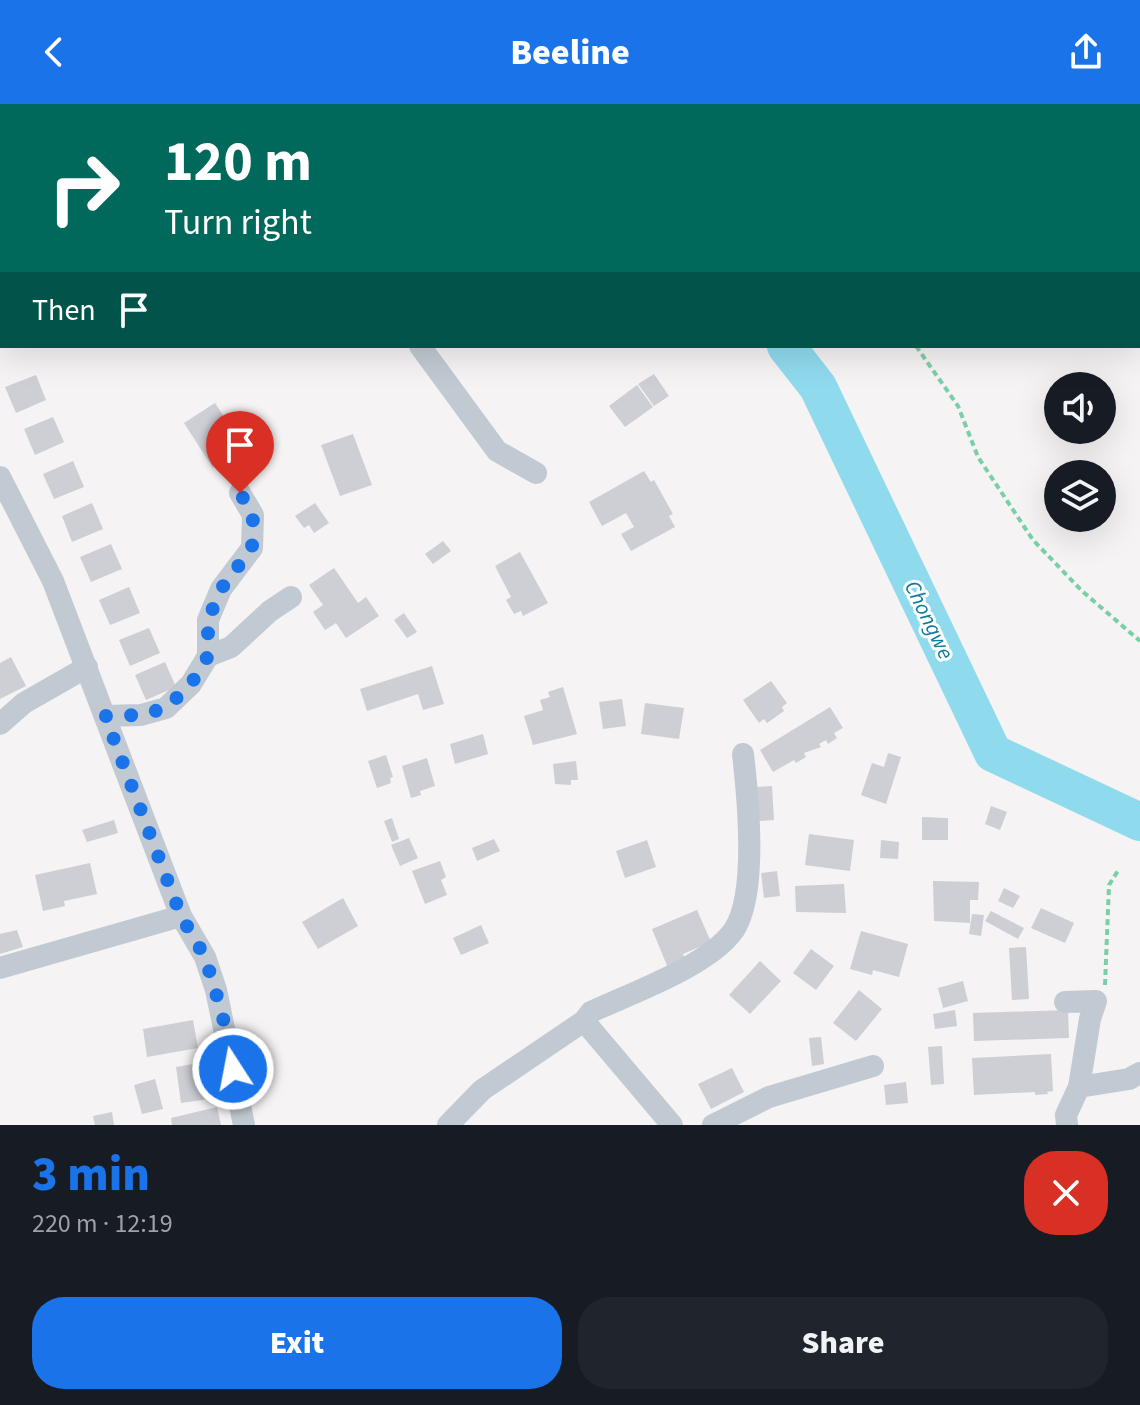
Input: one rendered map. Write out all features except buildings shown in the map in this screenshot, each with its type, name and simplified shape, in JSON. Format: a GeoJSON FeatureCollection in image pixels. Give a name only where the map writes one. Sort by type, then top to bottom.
{"type":"FeatureCollection","features":[{"type":"Feature","properties":{"kind":"street"},"geometry":{"type":"LineString","coordinates":[[421,348],[497,451],[536,473]]}},
{"type":"Feature","properties":{"kind":"street"},"geometry":{"type":"LineString","coordinates":[[0,477],[53,581],[181,916],[205,957],[216,990],[244,1125]]}},
{"type":"Feature","properties":{"kind":"street"},"geometry":{"type":"LineString","coordinates":[[105,716],[141,715],[166,708],[191,684],[208,656],[208,620],[221,589],[252,548],[253,515],[240,493]]}},
{"type":"Feature","properties":{"kind":"street"},"geometry":{"type":"LineString","coordinates":[[208,656],[231,647],[270,611],[291,597]]}},
{"type":"Feature","properties":{"kind":"street"},"geometry":{"type":"LineString","coordinates":[[0,724],[24,703],[87,667]]}},
{"type":"Feature","properties":{"kind":"street"},"geometry":{"type":"LineString","coordinates":[[448,1125],[482,1090],[584,1021],[591,1012],[695,963],[720,945],[734,929],[747,893],[747,793],[743,754]]}},
{"type":"Feature","properties":{"kind":"street"},"geometry":{"type":"LineString","coordinates":[[0,968],[181,916]]}},
{"type":"Feature","properties":{"kind":"street"},"geometry":{"type":"LineString","coordinates":[[1065,1002],[1096,1001],[1079,1087],[1066,1115],[1067,1125]]}},
{"type":"Feature","properties":{"kind":"street"},"geometry":{"type":"LineString","coordinates":[[584,1021],[672,1125]]}},
{"type":"Feature","properties":{"kind":"street"},"geometry":{"type":"LineString","coordinates":[[713,1125],[769,1097],[873,1066]]}},
{"type":"Feature","properties":{"kind":"street"},"geometry":{"type":"LineString","coordinates":[[1079,1087],[1129,1079],[1140,1073]]}},
{"type":"Feature","properties":{"kind":"path"},"geometry":{"type":"LineString","coordinates":[[917,348],[958,406],[978,457],[1033,540],[1082,591],[1140,641]]}},
{"type":"Feature","properties":{"kind":"path"},"geometry":{"type":"LineString","coordinates":[[1096,1001],[1106,982],[1109,885],[1119,869]]}},
{"type":"Feature","properties":{"kind":"waterway","name":"Chongwe"},"geometry":{"type":"LineString","coordinates":[[788,348],[818,387],[993,753],[1140,822]]}},
{"type":"Feature","properties":{"kind":"route"},"geometry":{"type":"LineString","coordinates":[[233,1069],[222,1013],[205,957],[181,916],[105,716],[141,715],[166,708],[191,684],[208,656],[208,620],[221,589],[252,548],[253,515],[240,493]]}}]}
